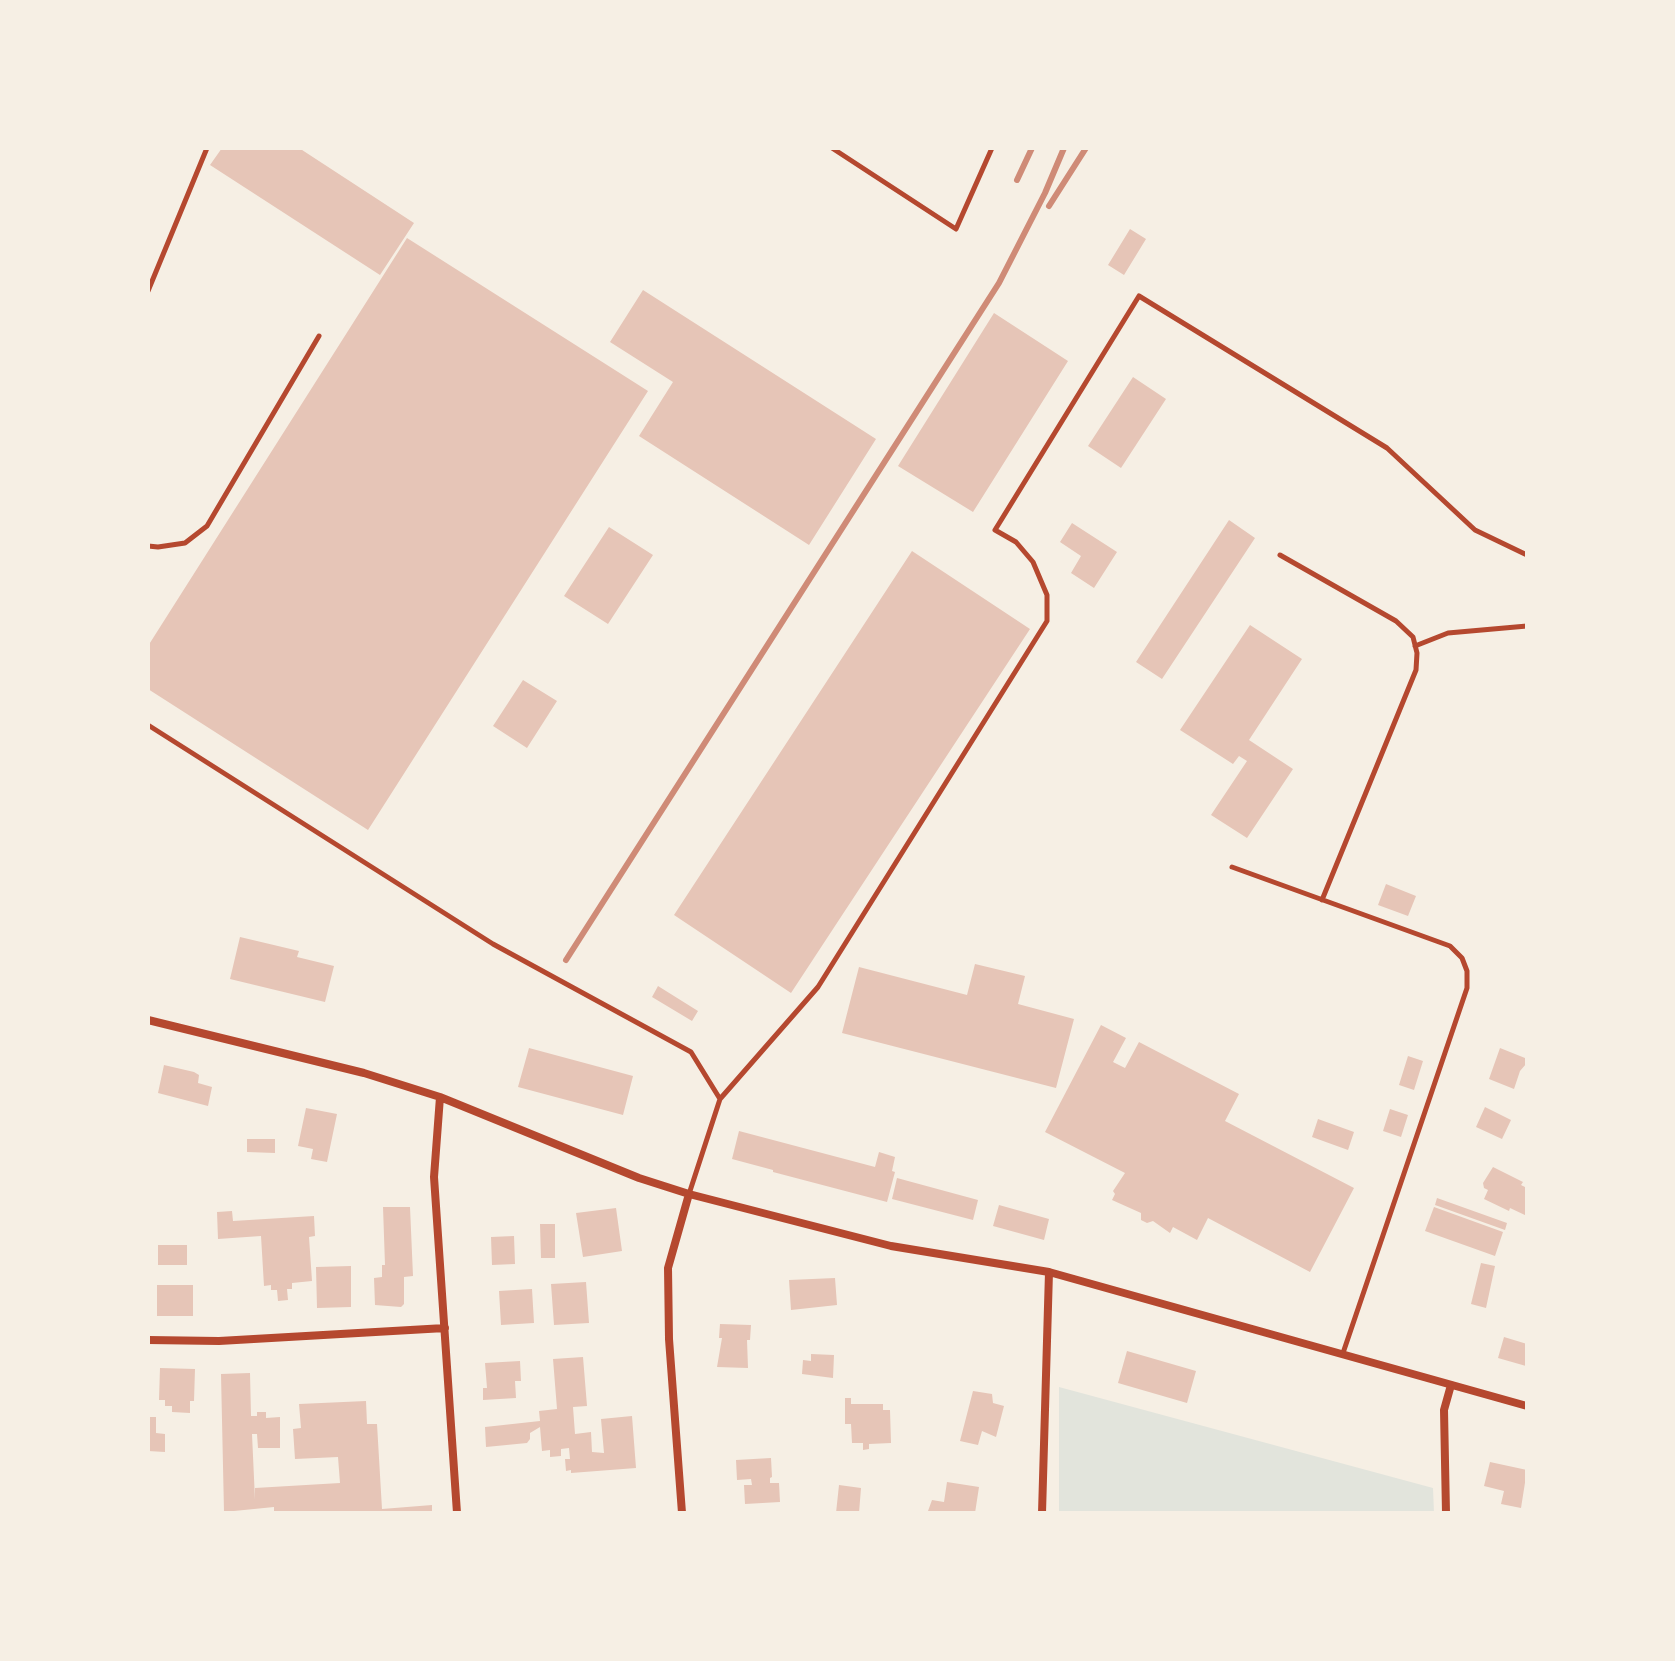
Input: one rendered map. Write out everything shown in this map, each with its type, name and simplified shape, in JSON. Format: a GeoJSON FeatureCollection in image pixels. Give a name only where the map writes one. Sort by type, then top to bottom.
{"type":"FeatureCollection","features":[{"type":"Feature","properties":{"kind":"street"},"geometry":{"type":"LineString","coordinates":[[148,1020],[364,1073],[440,1097],[639,1178],[689,1194],[891,1246],[1049,1272],[1527,1406]]}},
{"type":"Feature","properties":{"kind":"street"},"geometry":{"type":"LineString","coordinates":[[440,1097],[434,1177],[457,1513]]}},
{"type":"Feature","properties":{"kind":"street"},"geometry":{"type":"LineString","coordinates":[[682,1513],[669,1339],[668,1268],[689,1194]]}},
{"type":"Feature","properties":{"kind":"street"},"geometry":{"type":"LineString","coordinates":[[1042,1513],[1049,1272]]}},
{"type":"Feature","properties":{"kind":"street"},"geometry":{"type":"LineString","coordinates":[[148,1340],[219,1341],[445,1328]]}},
{"type":"Feature","properties":{"kind":"street"},"geometry":{"type":"LineString","coordinates":[[1446,1513],[1444,1410],[1451,1385]]}},
{"type":"Feature","properties":{"kind":"lane"},"geometry":{"type":"LineString","coordinates":[[148,291],[207,148]]}},
{"type":"Feature","properties":{"kind":"lane"},"geometry":{"type":"LineString","coordinates":[[832,148],[956,229],[992,148]]}},
{"type":"Feature","properties":{"kind":"lane"},"geometry":{"type":"LineString","coordinates":[[689,1194],[720,1099],[818,987],[1047,621],[1047,595],[1033,562],[1016,542],[995,530],[1139,296],[1387,448],[1475,530],[1527,555]]}},
{"type":"Feature","properties":{"kind":"lane"},"geometry":{"type":"LineString","coordinates":[[148,546],[185,543],[207,526],[319,336]]}},
{"type":"Feature","properties":{"kind":"lane"},"geometry":{"type":"LineString","coordinates":[[1280,555],[1396,621],[1413,637],[1415,646],[1416,670],[1322,900]]}},
{"type":"Feature","properties":{"kind":"lane"},"geometry":{"type":"LineString","coordinates":[[1415,646],[1448,633],[1527,626]]}},
{"type":"Feature","properties":{"kind":"lane"},"geometry":{"type":"LineString","coordinates":[[148,725],[493,944],[691,1052],[720,1099]]}},
{"type":"Feature","properties":{"kind":"lane"},"geometry":{"type":"LineString","coordinates":[[1232,867],[1450,946],[1462,958],[1467,971],[1467,988],[1343,1354]]}},
{"type":"Feature","properties":{"kind":"shaded area"},"geometry":{"type":"Polygon","coordinates":[[[1059,1387],[1433,1488],[1434,1513],[1059,1513],[1059,1387]]]}},
{"type":"Feature","properties":{"kind":"building"},"geometry":{"type":"Polygon","coordinates":[[[222,148],[299,148],[414,223],[380,275],[210,165],[222,148]]]}},
{"type":"Feature","properties":{"kind":"building"},"geometry":{"type":"Polygon","coordinates":[[[1130,229],[1146,239],[1124,275],[1108,265],[1130,229]]]}},
{"type":"Feature","properties":{"kind":"building"},"geometry":{"type":"Polygon","coordinates":[[[407,238],[648,391],[368,830],[148,689],[148,646],[407,238]]]}},
{"type":"Feature","properties":{"kind":"building"},"geometry":{"type":"Polygon","coordinates":[[[643,290],[876,439],[809,545],[639,436],[673,382],[610,342],[643,290]]]}},
{"type":"Feature","properties":{"kind":"building"},"geometry":{"type":"Polygon","coordinates":[[[994,313],[1068,361],[973,512],[898,466],[994,313]]]}},
{"type":"Feature","properties":{"kind":"building"},"geometry":{"type":"Polygon","coordinates":[[[1133,377],[1166,399],[1121,468],[1088,446],[1133,377]]]}},
{"type":"Feature","properties":{"kind":"building"},"geometry":{"type":"Polygon","coordinates":[[[1229,520],[1255,538],[1162,679],[1136,662],[1229,520]]]}},
{"type":"Feature","properties":{"kind":"building"},"geometry":{"type":"Polygon","coordinates":[[[1072,523],[1117,552],[1094,588],[1071,573],[1081,556],[1060,542],[1072,523]]]}},
{"type":"Feature","properties":{"kind":"building"},"geometry":{"type":"Polygon","coordinates":[[[609,527],[653,555],[608,624],[564,596],[609,527]]]}},
{"type":"Feature","properties":{"kind":"building"},"geometry":{"type":"Polygon","coordinates":[[[912,551],[1030,629],[791,993],[674,915],[912,551]]]}},
{"type":"Feature","properties":{"kind":"building"},"geometry":{"type":"Polygon","coordinates":[[[1250,625],[1302,659],[1249,740],[1293,769],[1247,838],[1211,815],[1247,761],[1239,756],[1233,764],[1180,730],[1250,625]]]}},
{"type":"Feature","properties":{"kind":"building"},"geometry":{"type":"Polygon","coordinates":[[[523,680],[557,701],[527,748],[493,726],[523,680]]]}},
{"type":"Feature","properties":{"kind":"building"},"geometry":{"type":"Polygon","coordinates":[[[1386,884],[1416,896],[1408,916],[1378,905],[1386,884]]]}},
{"type":"Feature","properties":{"kind":"building"},"geometry":{"type":"Polygon","coordinates":[[[240,937],[299,951],[297,957],[334,966],[325,1002],[230,979],[240,937]]]}},
{"type":"Feature","properties":{"kind":"building"},"geometry":{"type":"Polygon","coordinates":[[[975,964],[1025,976],[1018,1004],[1074,1019],[1056,1088],[842,1033],[859,967],[967,995],[975,964]]]}},
{"type":"Feature","properties":{"kind":"building"},"geometry":{"type":"Polygon","coordinates":[[[658,986],[698,1011],[692,1021],[652,997],[658,986]]]}},
{"type":"Feature","properties":{"kind":"building"},"geometry":{"type":"Polygon","coordinates":[[[1101,1025],[1126,1038],[1113,1062],[1125,1068],[1139,1042],[1239,1094],[1225,1121],[1354,1188],[1310,1272],[1208,1218],[1197,1240],[1173,1227],[1170,1233],[1153,1221],[1147,1223],[1141,1220],[1141,1213],[1112,1200],[1113,1191],[1125,1173],[1045,1132],[1101,1025]]]}},
{"type":"Feature","properties":{"kind":"building"},"geometry":{"type":"Polygon","coordinates":[[[529,1048],[633,1076],[623,1115],[518,1087],[529,1048]]]}},
{"type":"Feature","properties":{"kind":"building"},"geometry":{"type":"Polygon","coordinates":[[[1500,1048],[1525,1058],[1526,1064],[1514,1089],[1489,1079],[1500,1048]]]}},
{"type":"Feature","properties":{"kind":"building"},"geometry":{"type":"Polygon","coordinates":[[[1408,1056],[1423,1061],[1414,1090],[1399,1085],[1408,1056]]]}},
{"type":"Feature","properties":{"kind":"building"},"geometry":{"type":"Polygon","coordinates":[[[164,1065],[194,1072],[199,1075],[198,1083],[212,1087],[208,1106],[158,1093],[164,1065]]]}},
{"type":"Feature","properties":{"kind":"building"},"geometry":{"type":"Polygon","coordinates":[[[1485,1107],[1511,1120],[1502,1139],[1476,1127],[1485,1107]]]}},
{"type":"Feature","properties":{"kind":"building"},"geometry":{"type":"Polygon","coordinates":[[[306,1108],[337,1114],[327,1162],[311,1159],[313,1149],[298,1146],[306,1108]]]}},
{"type":"Feature","properties":{"kind":"building"},"geometry":{"type":"Polygon","coordinates":[[[1390,1109],[1408,1115],[1401,1137],[1383,1131],[1390,1109]]]}},
{"type":"Feature","properties":{"kind":"building"},"geometry":{"type":"Polygon","coordinates":[[[1318,1119],[1354,1132],[1348,1150],[1312,1137],[1318,1119]]]}},
{"type":"Feature","properties":{"kind":"building"},"geometry":{"type":"Polygon","coordinates":[[[739,1131],[875,1167],[879,1152],[895,1157],[892,1171],[895,1172],[887,1202],[732,1159],[739,1131]]]}},
{"type":"Feature","properties":{"kind":"building"},"geometry":{"type":"Polygon","coordinates":[[[247,1139],[275,1139],[275,1153],[247,1152],[247,1139]]]}},
{"type":"Feature","properties":{"kind":"building"},"geometry":{"type":"Polygon","coordinates":[[[1493,1167],[1523,1182],[1521,1185],[1527,1188],[1527,1216],[1484,1199],[1488,1190],[1483,1183],[1493,1167]]]}},
{"type":"Feature","properties":{"kind":"building"},"geometry":{"type":"Polygon","coordinates":[[[897,1178],[978,1200],[973,1220],[892,1199],[897,1178]]]}},
{"type":"Feature","properties":{"kind":"building"},"geometry":{"type":"Polygon","coordinates":[[[1437,1198],[1507,1223],[1505,1230],[1435,1205],[1437,1198]]]}},
{"type":"Feature","properties":{"kind":"building"},"geometry":{"type":"Polygon","coordinates":[[[999,1205],[1049,1219],[1044,1240],[993,1226],[999,1205]]]}},
{"type":"Feature","properties":{"kind":"building"},"geometry":{"type":"Polygon","coordinates":[[[383,1207],[410,1207],[413,1276],[404,1277],[404,1304],[401,1307],[375,1305],[374,1278],[382,1277],[382,1265],[385,1265],[383,1207]]]}},
{"type":"Feature","properties":{"kind":"building"},"geometry":{"type":"Polygon","coordinates":[[[1434,1207],[1503,1232],[1495,1256],[1425,1231],[1434,1207]]]}},
{"type":"Feature","properties":{"kind":"building"},"geometry":{"type":"Polygon","coordinates":[[[616,1208],[622,1251],[583,1257],[576,1213],[616,1208]]]}},
{"type":"Feature","properties":{"kind":"building"},"geometry":{"type":"Polygon","coordinates":[[[232,1211],[233,1221],[314,1216],[315,1236],[309,1237],[312,1281],[292,1283],[292,1289],[287,1289],[288,1300],[278,1301],[277,1290],[271,1290],[271,1285],[264,1286],[261,1236],[218,1239],[217,1212],[232,1211]]]}},
{"type":"Feature","properties":{"kind":"building"},"geometry":{"type":"Polygon","coordinates":[[[540,1224],[555,1224],[555,1258],[541,1258],[540,1224]]]}},
{"type":"Feature","properties":{"kind":"building"},"geometry":{"type":"Polygon","coordinates":[[[514,1236],[515,1264],[492,1265],[491,1237],[514,1236]]]}},
{"type":"Feature","properties":{"kind":"building"},"geometry":{"type":"Polygon","coordinates":[[[158,1245],[187,1245],[187,1265],[158,1265],[158,1245]]]}},
{"type":"Feature","properties":{"kind":"building"},"geometry":{"type":"Polygon","coordinates":[[[1481,1263],[1495,1266],[1486,1308],[1471,1304],[1481,1263]]]}},
{"type":"Feature","properties":{"kind":"building"},"geometry":{"type":"Polygon","coordinates":[[[351,1266],[351,1307],[317,1308],[316,1267],[351,1266]]]}},
{"type":"Feature","properties":{"kind":"building"},"geometry":{"type":"Polygon","coordinates":[[[835,1278],[837,1305],[791,1310],[789,1280],[835,1278]]]}},
{"type":"Feature","properties":{"kind":"building"},"geometry":{"type":"Polygon","coordinates":[[[586,1282],[589,1323],[554,1325],[551,1284],[586,1282]]]}},
{"type":"Feature","properties":{"kind":"building"},"geometry":{"type":"Polygon","coordinates":[[[157,1285],[193,1285],[193,1316],[157,1316],[157,1285]]]}},
{"type":"Feature","properties":{"kind":"building"},"geometry":{"type":"Polygon","coordinates":[[[532,1289],[534,1323],[501,1325],[499,1291],[532,1289]]]}},
{"type":"Feature","properties":{"kind":"building"},"geometry":{"type":"Polygon","coordinates":[[[720,1324],[751,1325],[750,1340],[747,1340],[748,1368],[717,1367],[722,1338],[719,1338],[720,1324]]]}},
{"type":"Feature","properties":{"kind":"building"},"geometry":{"type":"Polygon","coordinates":[[[1504,1337],[1527,1344],[1526,1366],[1498,1358],[1504,1337]]]}},
{"type":"Feature","properties":{"kind":"building"},"geometry":{"type":"Polygon","coordinates":[[[1127,1351],[1196,1371],[1187,1403],[1118,1383],[1127,1351]]]}},
{"type":"Feature","properties":{"kind":"building"},"geometry":{"type":"Polygon","coordinates":[[[811,1354],[834,1355],[833,1378],[802,1374],[803,1360],[811,1361],[811,1354]]]}},
{"type":"Feature","properties":{"kind":"building"},"geometry":{"type":"Polygon","coordinates":[[[583,1357],[587,1406],[573,1407],[575,1434],[591,1432],[592,1452],[604,1453],[601,1419],[632,1416],[636,1468],[566,1471],[565,1459],[570,1459],[569,1448],[561,1449],[561,1456],[550,1457],[550,1450],[542,1451],[540,1427],[530,1433],[527,1443],[486,1447],[485,1427],[540,1421],[539,1411],[557,1409],[553,1359],[583,1357]]]}},
{"type":"Feature","properties":{"kind":"building"},"geometry":{"type":"Polygon","coordinates":[[[520,1361],[521,1381],[515,1381],[516,1398],[483,1400],[483,1388],[487,1388],[485,1363],[520,1361]]]}},
{"type":"Feature","properties":{"kind":"building"},"geometry":{"type":"Polygon","coordinates":[[[160,1368],[195,1369],[194,1401],[190,1401],[190,1413],[172,1412],[172,1406],[165,1406],[165,1400],[159,1400],[160,1368]]]}},
{"type":"Feature","properties":{"kind":"building"},"geometry":{"type":"Polygon","coordinates":[[[250,1373],[251,1416],[266,1412],[266,1418],[280,1417],[280,1448],[258,1448],[257,1434],[252,1434],[255,1500],[255,1488],[340,1483],[338,1457],[295,1459],[293,1429],[301,1428],[299,1404],[366,1401],[367,1424],[377,1424],[382,1509],[432,1505],[432,1513],[274,1513],[274,1507],[224,1512],[221,1374],[250,1373]]]}},
{"type":"Feature","properties":{"kind":"building"},"geometry":{"type":"Polygon","coordinates":[[[973,1391],[992,1394],[993,1403],[1004,1406],[996,1437],[982,1431],[978,1445],[960,1441],[973,1391]]]}},
{"type":"Feature","properties":{"kind":"building"},"geometry":{"type":"Polygon","coordinates":[[[845,1398],[851,1398],[851,1404],[883,1404],[883,1410],[890,1410],[891,1443],[869,1444],[869,1449],[863,1450],[863,1443],[852,1443],[851,1424],[845,1424],[845,1398]]]}},
{"type":"Feature","properties":{"kind":"building"},"geometry":{"type":"Polygon","coordinates":[[[148,1417],[156,1417],[156,1433],[165,1434],[165,1452],[148,1451],[148,1417]]]}},
{"type":"Feature","properties":{"kind":"building"},"geometry":{"type":"Polygon","coordinates":[[[771,1458],[770,1483],[779,1483],[780,1502],[745,1504],[744,1485],[752,1485],[751,1479],[737,1480],[736,1460],[771,1458]]]}},
{"type":"Feature","properties":{"kind":"building"},"geometry":{"type":"Polygon","coordinates":[[[1490,1462],[1527,1470],[1521,1508],[1501,1504],[1504,1491],[1484,1486],[1490,1462]]]}},
{"type":"Feature","properties":{"kind":"building"},"geometry":{"type":"Polygon","coordinates":[[[947,1482],[979,1487],[975,1513],[928,1511],[932,1500],[944,1502],[947,1482]]]}},
{"type":"Feature","properties":{"kind":"building"},"geometry":{"type":"Polygon","coordinates":[[[839,1485],[861,1488],[859,1513],[836,1513],[839,1485]]]}},
{"type":"Feature","properties":{"kind":"railway"},"geometry":{"type":"LineString","coordinates":[[1017,180],[1032,148]]}},
{"type":"Feature","properties":{"kind":"railway"},"geometry":{"type":"LineString","coordinates":[[566,960],[999,283],[1045,193],[1064,148]]}},
{"type":"Feature","properties":{"kind":"railway"},"geometry":{"type":"LineString","coordinates":[[1049,206],[1086,148]]}}]}
